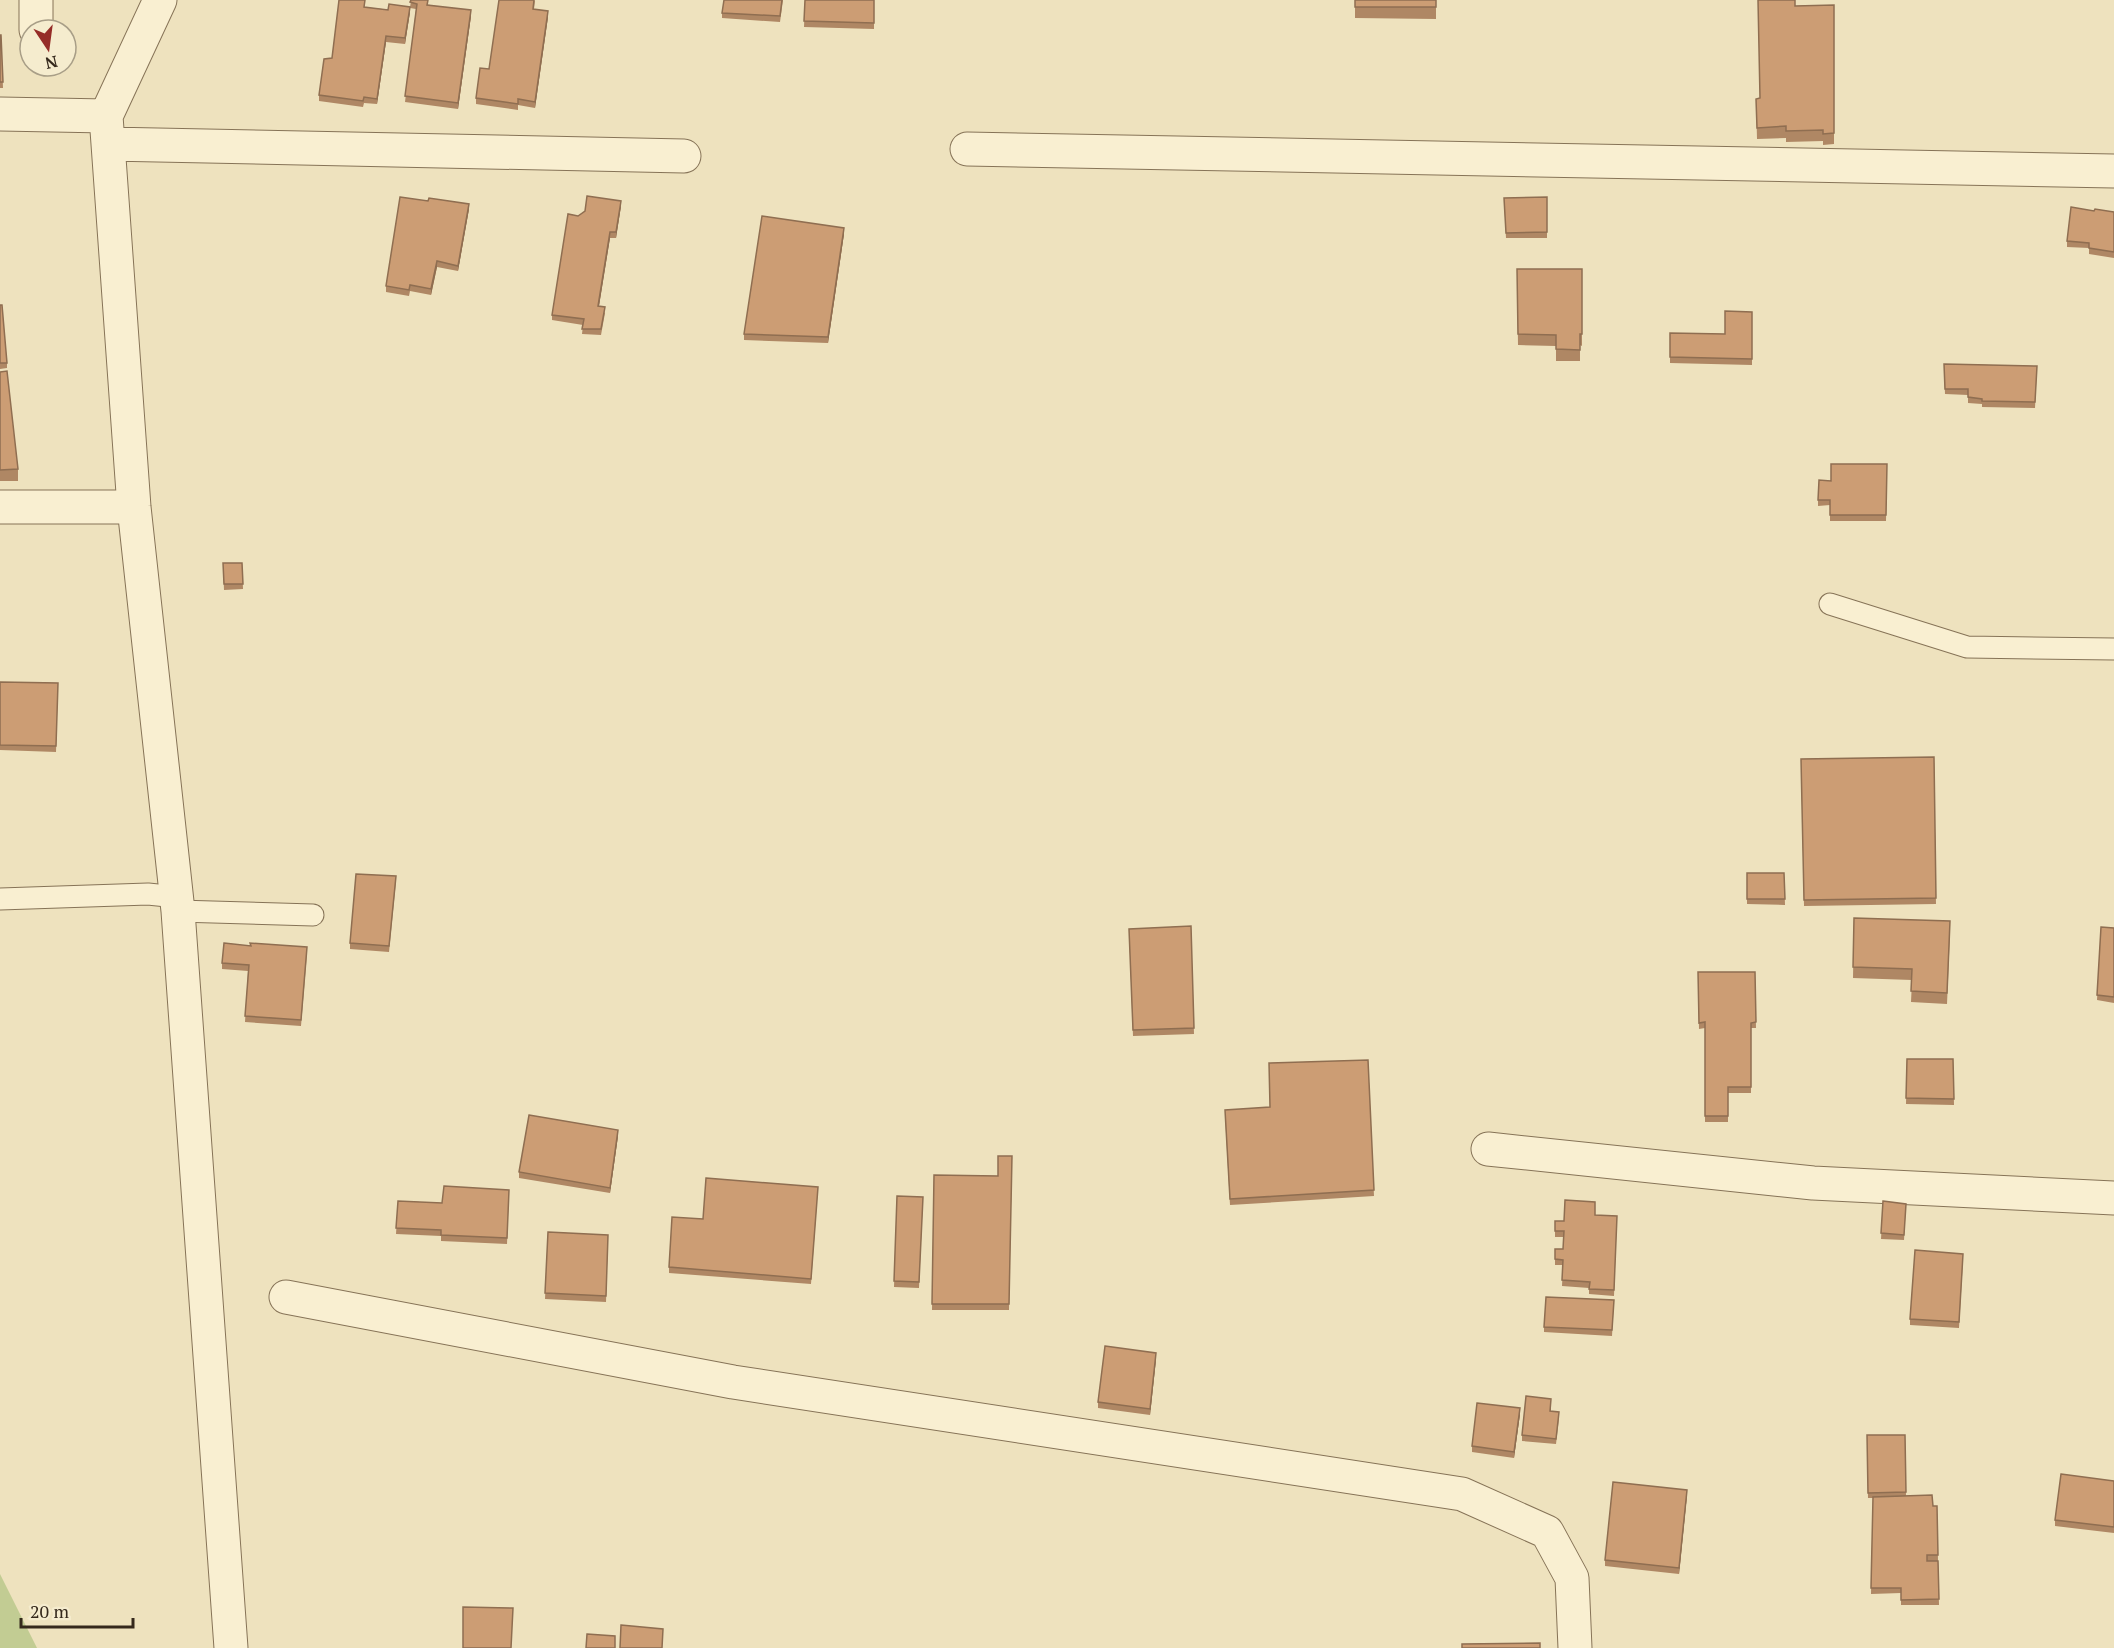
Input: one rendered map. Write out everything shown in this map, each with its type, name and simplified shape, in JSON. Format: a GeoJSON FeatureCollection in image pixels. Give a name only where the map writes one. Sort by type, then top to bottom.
{"type":"FeatureCollection","features":[{"type":"Feature","properties":{"kind":"street"},"geometry":{"type":"LineString","coordinates":[[36,0],[36,18]]}},
{"type":"Feature","properties":{"kind":"street"},"geometry":{"type":"LineString","coordinates":[[160,0],[107,130],[134,507],[177,904],[231,1648]]}},
{"type":"Feature","properties":{"kind":"street"},"geometry":{"type":"LineString","coordinates":[[0,114],[107,130],[684,156]]}},
{"type":"Feature","properties":{"kind":"street"},"geometry":{"type":"LineString","coordinates":[[967,149],[2114,171]]}},
{"type":"Feature","properties":{"kind":"street"},"geometry":{"type":"LineString","coordinates":[[0,507],[134,507]]}},
{"type":"Feature","properties":{"kind":"street"},"geometry":{"type":"LineString","coordinates":[[1488,1149],[1813,1182],[2114,1198]]}},
{"type":"Feature","properties":{"kind":"street"},"geometry":{"type":"LineString","coordinates":[[286,1297],[733,1382],[1462,1494],[1547,1532],[1572,1578],[1575,1648]]}},
{"type":"Feature","properties":{"kind":"lane"},"geometry":{"type":"LineString","coordinates":[[1830,604],[1967,647],[2114,649]]}},
{"type":"Feature","properties":{"kind":"lane"},"geometry":{"type":"LineString","coordinates":[[0,899],[148,894],[177,904],[313,915]]}},
{"type":"Feature","properties":{"kind":"green space"},"geometry":{"type":"Polygon","coordinates":[[[0,1574],[37,1648],[0,1648],[0,1574]]]}},
{"type":"Feature","properties":{"kind":"building"},"geometry":{"type":"Polygon","coordinates":[[[339,0],[365,0],[364,7],[388,10],[389,4],[410,7],[405,38],[386,36],[377,99],[364,97],[363,101],[319,95],[324,59],[332,58],[339,0]]]}},
{"type":"Feature","properties":{"kind":"building"},"geometry":{"type":"Polygon","coordinates":[[[411,0],[428,0],[427,5],[471,10],[458,103],[405,96],[417,4],[410,2],[411,0]]]}},
{"type":"Feature","properties":{"kind":"building"},"geometry":{"type":"Polygon","coordinates":[[[499,0],[534,0],[533,9],[548,11],[535,102],[518,99],[518,104],[476,98],[480,68],[489,69],[499,0]]]}},
{"type":"Feature","properties":{"kind":"building"},"geometry":{"type":"Polygon","coordinates":[[[724,0],[782,0],[780,16],[722,13],[724,0]]]}},
{"type":"Feature","properties":{"kind":"building"},"geometry":{"type":"Polygon","coordinates":[[[805,0],[874,0],[874,23],[804,21],[805,0]]]}},
{"type":"Feature","properties":{"kind":"building"},"geometry":{"type":"Polygon","coordinates":[[[1355,0],[1436,0],[1436,7],[1355,7],[1355,0]]]}},
{"type":"Feature","properties":{"kind":"building"},"geometry":{"type":"Polygon","coordinates":[[[1758,0],[1795,0],[1795,6],[1834,5],[1834,133],[1823,134],[1823,130],[1786,131],[1786,126],[1757,128],[1756,99],[1760,98],[1758,0]]]}},
{"type":"Feature","properties":{"kind":"building"},"geometry":{"type":"Polygon","coordinates":[[[1,35],[3,82],[0,82],[1,35]]]}},
{"type":"Feature","properties":{"kind":"building"},"geometry":{"type":"Polygon","coordinates":[[[587,196],[621,201],[616,232],[610,232],[598,306],[605,307],[601,329],[582,329],[584,319],[552,315],[568,214],[578,216],[585,211],[587,196]]]}},
{"type":"Feature","properties":{"kind":"building"},"geometry":{"type":"Polygon","coordinates":[[[400,197],[428,201],[429,198],[469,204],[458,266],[437,261],[431,289],[410,285],[409,290],[386,286],[400,197]]]}},
{"type":"Feature","properties":{"kind":"building"},"geometry":{"type":"Polygon","coordinates":[[[1547,197],[1547,232],[1506,233],[1504,198],[1547,197]]]}},
{"type":"Feature","properties":{"kind":"building"},"geometry":{"type":"Polygon","coordinates":[[[2071,207],[2114,212],[2114,252],[2089,248],[2089,243],[2067,241],[2071,207]]]}},
{"type":"Feature","properties":{"kind":"building"},"geometry":{"type":"Polygon","coordinates":[[[762,216],[844,228],[828,337],[744,334],[762,216]]]}},
{"type":"Feature","properties":{"kind":"building"},"geometry":{"type":"Polygon","coordinates":[[[1517,269],[1582,269],[1580,350],[1556,349],[1556,335],[1518,334],[1517,269]]]}},
{"type":"Feature","properties":{"kind":"building"},"geometry":{"type":"Polygon","coordinates":[[[0,305],[2,305],[7,363],[0,363],[0,305]]]}},
{"type":"Feature","properties":{"kind":"building"},"geometry":{"type":"Polygon","coordinates":[[[1725,311],[1752,312],[1752,359],[1670,357],[1670,333],[1725,334],[1725,311]]]}},
{"type":"Feature","properties":{"kind":"building"},"geometry":{"type":"Polygon","coordinates":[[[1944,364],[2037,366],[2035,402],[1982,401],[1982,399],[1968,397],[1968,389],[1945,389],[1944,364]]]}},
{"type":"Feature","properties":{"kind":"building"},"geometry":{"type":"Polygon","coordinates":[[[7,371],[18,469],[0,470],[0,372],[7,371]]]}},
{"type":"Feature","properties":{"kind":"building"},"geometry":{"type":"Polygon","coordinates":[[[1831,464],[1887,464],[1886,515],[1830,515],[1830,500],[1818,500],[1819,480],[1831,481],[1831,464]]]}},
{"type":"Feature","properties":{"kind":"building"},"geometry":{"type":"Polygon","coordinates":[[[223,563],[242,563],[243,584],[224,584],[223,563]]]}},
{"type":"Feature","properties":{"kind":"building"},"geometry":{"type":"Polygon","coordinates":[[[0,682],[58,683],[56,746],[0,745],[0,682]]]}},
{"type":"Feature","properties":{"kind":"building"},"geometry":{"type":"Polygon","coordinates":[[[1934,757],[1936,898],[1804,900],[1801,759],[1934,757]]]}},
{"type":"Feature","properties":{"kind":"building"},"geometry":{"type":"Polygon","coordinates":[[[1747,873],[1784,873],[1785,899],[1747,899],[1747,873]]]}},
{"type":"Feature","properties":{"kind":"building"},"geometry":{"type":"Polygon","coordinates":[[[356,874],[396,876],[389,946],[350,943],[356,874]]]}},
{"type":"Feature","properties":{"kind":"building"},"geometry":{"type":"Polygon","coordinates":[[[1854,918],[1950,921],[1947,993],[1911,991],[1912,969],[1853,967],[1854,918]]]}},
{"type":"Feature","properties":{"kind":"building"},"geometry":{"type":"Polygon","coordinates":[[[1191,926],[1194,1028],[1133,1030],[1129,929],[1191,926]]]}},
{"type":"Feature","properties":{"kind":"building"},"geometry":{"type":"Polygon","coordinates":[[[2101,927],[2114,928],[2114,997],[2097,995],[2101,927]]]}},
{"type":"Feature","properties":{"kind":"building"},"geometry":{"type":"Polygon","coordinates":[[[224,943],[307,947],[301,1020],[245,1016],[249,965],[222,963],[224,943]]]}},
{"type":"Feature","properties":{"kind":"building"},"geometry":{"type":"Polygon","coordinates":[[[1698,972],[1755,972],[1756,1022],[1751,1023],[1751,1087],[1728,1087],[1728,1116],[1705,1116],[1705,1022],[1699,1023],[1698,972]]]}},
{"type":"Feature","properties":{"kind":"building"},"geometry":{"type":"Polygon","coordinates":[[[1907,1059],[1953,1059],[1954,1099],[1906,1098],[1907,1059]]]}},
{"type":"Feature","properties":{"kind":"building"},"geometry":{"type":"Polygon","coordinates":[[[1368,1060],[1374,1190],[1230,1199],[1225,1110],[1270,1107],[1269,1063],[1368,1060]]]}},
{"type":"Feature","properties":{"kind":"building"},"geometry":{"type":"Polygon","coordinates":[[[529,1115],[618,1130],[610,1188],[519,1172],[529,1115]]]}},
{"type":"Feature","properties":{"kind":"building"},"geometry":{"type":"Polygon","coordinates":[[[998,1156],[1012,1156],[1009,1304],[932,1304],[934,1175],[998,1176],[998,1156]]]}},
{"type":"Feature","properties":{"kind":"building"},"geometry":{"type":"Polygon","coordinates":[[[706,1178],[818,1187],[811,1279],[669,1267],[672,1217],[703,1219],[706,1178]]]}},
{"type":"Feature","properties":{"kind":"building"},"geometry":{"type":"Polygon","coordinates":[[[444,1186],[509,1190],[507,1238],[441,1235],[441,1230],[396,1228],[398,1201],[442,1203],[444,1186]]]}},
{"type":"Feature","properties":{"kind":"building"},"geometry":{"type":"Polygon","coordinates":[[[897,1196],[923,1197],[919,1282],[894,1281],[897,1196]]]}},
{"type":"Feature","properties":{"kind":"building"},"geometry":{"type":"Polygon","coordinates":[[[1565,1200],[1595,1202],[1595,1215],[1617,1216],[1614,1290],[1589,1289],[1590,1282],[1562,1280],[1563,1260],[1555,1259],[1555,1249],[1563,1249],[1564,1231],[1555,1231],[1555,1221],[1564,1221],[1565,1200]]]}},
{"type":"Feature","properties":{"kind":"building"},"geometry":{"type":"Polygon","coordinates":[[[1883,1201],[1906,1204],[1904,1235],[1881,1233],[1883,1201]]]}},
{"type":"Feature","properties":{"kind":"building"},"geometry":{"type":"Polygon","coordinates":[[[548,1232],[608,1235],[606,1296],[545,1293],[548,1232]]]}},
{"type":"Feature","properties":{"kind":"building"},"geometry":{"type":"Polygon","coordinates":[[[1915,1250],[1963,1254],[1959,1322],[1910,1319],[1915,1250]]]}},
{"type":"Feature","properties":{"kind":"building"},"geometry":{"type":"Polygon","coordinates":[[[1546,1297],[1614,1300],[1612,1330],[1544,1327],[1546,1297]]]}},
{"type":"Feature","properties":{"kind":"building"},"geometry":{"type":"Polygon","coordinates":[[[1105,1346],[1156,1353],[1150,1409],[1098,1402],[1105,1346]]]}},
{"type":"Feature","properties":{"kind":"building"},"geometry":{"type":"Polygon","coordinates":[[[1526,1396],[1551,1399],[1550,1411],[1559,1412],[1556,1439],[1522,1435],[1526,1396]]]}},
{"type":"Feature","properties":{"kind":"building"},"geometry":{"type":"Polygon","coordinates":[[[1477,1403],[1520,1408],[1514,1452],[1472,1446],[1477,1403]]]}},
{"type":"Feature","properties":{"kind":"building"},"geometry":{"type":"Polygon","coordinates":[[[1867,1435],[1905,1435],[1906,1492],[1868,1493],[1867,1435]]]}},
{"type":"Feature","properties":{"kind":"building"},"geometry":{"type":"Polygon","coordinates":[[[2061,1474],[2114,1481],[2114,1527],[2055,1520],[2061,1474]]]}},
{"type":"Feature","properties":{"kind":"building"},"geometry":{"type":"Polygon","coordinates":[[[1613,1482],[1687,1490],[1679,1568],[1605,1560],[1613,1482]]]}},
{"type":"Feature","properties":{"kind":"building"},"geometry":{"type":"Polygon","coordinates":[[[1932,1495],[1933,1506],[1937,1506],[1938,1555],[1927,1555],[1927,1561],[1938,1561],[1939,1599],[1901,1600],[1901,1588],[1871,1588],[1873,1497],[1932,1495]]]}},
{"type":"Feature","properties":{"kind":"building"},"geometry":{"type":"Polygon","coordinates":[[[463,1607],[513,1608],[511,1648],[463,1648],[463,1607]]]}},
{"type":"Feature","properties":{"kind":"building"},"geometry":{"type":"Polygon","coordinates":[[[621,1625],[663,1629],[662,1648],[620,1648],[621,1625]]]}},
{"type":"Feature","properties":{"kind":"building"},"geometry":{"type":"Polygon","coordinates":[[[587,1634],[615,1636],[615,1648],[586,1648],[587,1634]]]}},
{"type":"Feature","properties":{"kind":"building"},"geometry":{"type":"Polygon","coordinates":[[[1540,1643],[1540,1648],[1462,1648],[1462,1644],[1540,1643]]]}}]}
